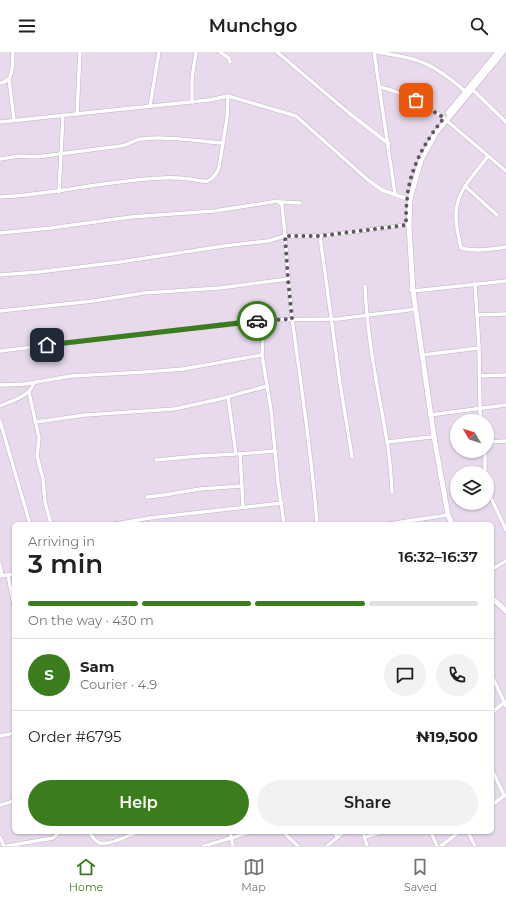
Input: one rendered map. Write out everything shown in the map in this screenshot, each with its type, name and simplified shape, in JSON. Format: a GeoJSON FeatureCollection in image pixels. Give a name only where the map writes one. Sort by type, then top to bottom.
{"type":"FeatureCollection","features":[{"type":"Feature","properties":{"kind":"main road"},"geometry":{"type":"LineString","coordinates":[[462,100],[466,92],[498,52]]}},
{"type":"Feature","properties":{"kind":"main road"},"geometry":{"type":"LineString","coordinates":[[451,522],[447,516],[431,437],[414,310],[406,225],[407,199],[418,160],[428,140],[462,100],[473,90],[504,52]]}},
{"type":"Feature","properties":{"kind":"main road"},"geometry":{"type":"LineString","coordinates":[[412,290],[409,225],[410,199],[413,178]]}},
{"type":"Feature","properties":{"kind":"main road"},"geometry":{"type":"LineString","coordinates":[[414,310],[448,522]]}},
{"type":"Feature","properties":{"kind":"main road"},"geometry":{"type":"LineString","coordinates":[[494,600],[506,611]]}},
{"type":"Feature","properties":{"kind":"main road"},"geometry":{"type":"LineString","coordinates":[[494,605],[506,615]]}},
{"type":"Feature","properties":{"kind":"street"},"geometry":{"type":"LineString","coordinates":[[13,52],[12,72],[9,79],[14,120]]}},
{"type":"Feature","properties":{"kind":"street"},"geometry":{"type":"LineString","coordinates":[[77,114],[80,52]]}},
{"type":"Feature","properties":{"kind":"street"},"geometry":{"type":"LineString","coordinates":[[150,106],[159,52]]}},
{"type":"Feature","properties":{"kind":"street"},"geometry":{"type":"LineString","coordinates":[[192,102],[192,78],[196,52]]}},
{"type":"Feature","properties":{"kind":"street"},"geometry":{"type":"LineString","coordinates":[[220,52],[229,58],[230,62]]}},
{"type":"Feature","properties":{"kind":"street"},"geometry":{"type":"LineString","coordinates":[[277,52],[337,103],[389,144]]}},
{"type":"Feature","properties":{"kind":"street"},"geometry":{"type":"LineString","coordinates":[[395,194],[375,52],[408,57],[430,65],[446,75],[466,92]]}},
{"type":"Feature","properties":{"kind":"street"},"geometry":{"type":"LineString","coordinates":[[0,83],[6,82],[9,79]]}},
{"type":"Feature","properties":{"kind":"street"},"geometry":{"type":"LineString","coordinates":[[380,87],[409,96],[423,103],[445,119],[506,171]]}},
{"type":"Feature","properties":{"kind":"street"},"geometry":{"type":"LineString","coordinates":[[473,90],[506,122]]}},
{"type":"Feature","properties":{"kind":"street"},"geometry":{"type":"LineString","coordinates":[[0,197],[59,192],[126,181],[163,178],[208,181],[218,172],[227,118],[228,96]]}},
{"type":"Feature","properties":{"kind":"street"},"geometry":{"type":"LineString","coordinates":[[0,122],[192,102],[228,96],[296,116],[368,180],[382,190],[407,199]]}},
{"type":"Feature","properties":{"kind":"street"},"geometry":{"type":"LineString","coordinates":[[59,192],[62,115]]}},
{"type":"Feature","properties":{"kind":"street"},"geometry":{"type":"LineString","coordinates":[[0,159],[20,156],[36,157],[121,146],[141,139],[178,138],[223,143]]}},
{"type":"Feature","properties":{"kind":"street"},"geometry":{"type":"LineString","coordinates":[[488,156],[459,195],[456,208],[456,219],[461,248],[467,250],[506,247]]}},
{"type":"Feature","properties":{"kind":"street"},"geometry":{"type":"LineString","coordinates":[[465,186],[497,215]]}},
{"type":"Feature","properties":{"kind":"street"},"geometry":{"type":"LineString","coordinates":[[0,233],[51,228],[131,217],[214,211],[271,202],[300,204]]}},
{"type":"Feature","properties":{"kind":"street"},"geometry":{"type":"LineString","coordinates":[[280,202],[282,205],[292,319],[308,431],[317,522]]}},
{"type":"Feature","properties":{"kind":"street"},"geometry":{"type":"LineString","coordinates":[[0,275],[108,264],[224,246],[268,241],[285,236],[320,236],[406,225]]}},
{"type":"Feature","properties":{"kind":"street"},"geometry":{"type":"LineString","coordinates":[[320,236],[340,383],[352,457]]}},
{"type":"Feature","properties":{"kind":"street"},"geometry":{"type":"LineString","coordinates":[[0,311],[99,300],[154,292],[219,288],[288,279]]}},
{"type":"Feature","properties":{"kind":"street"},"geometry":{"type":"LineString","coordinates":[[412,290],[506,281]]}},
{"type":"Feature","properties":{"kind":"street"},"geometry":{"type":"LineString","coordinates":[[475,284],[481,414]]}},
{"type":"Feature","properties":{"kind":"street"},"geometry":{"type":"LineString","coordinates":[[364,286],[370,348],[387,442],[392,492]]}},
{"type":"Feature","properties":{"kind":"street"},"geometry":{"type":"LineString","coordinates":[[0,351],[260,320],[332,320],[414,310]]}},
{"type":"Feature","properties":{"kind":"street"},"geometry":{"type":"LineString","coordinates":[[477,315],[506,314]]}},
{"type":"Feature","properties":{"kind":"street"},"geometry":{"type":"LineString","coordinates":[[260,320],[263,336],[262,355],[284,522]]}},
{"type":"Feature","properties":{"kind":"street"},"geometry":{"type":"LineString","coordinates":[[422,355],[479,348]]}},
{"type":"Feature","properties":{"kind":"street"},"geometry":{"type":"LineString","coordinates":[[0,385],[34,383],[71,376],[126,374],[183,369],[262,355]]}},
{"type":"Feature","properties":{"kind":"street"},"geometry":{"type":"LineString","coordinates":[[479,376],[506,375]]}},
{"type":"Feature","properties":{"kind":"street"},"geometry":{"type":"LineString","coordinates":[[34,383],[30,392],[39,441],[37,456],[43,479],[45,502],[50,522]]}},
{"type":"Feature","properties":{"kind":"street"},"geometry":{"type":"LineString","coordinates":[[36,422],[85,415],[174,409],[228,397],[267,386]]}},
{"type":"Feature","properties":{"kind":"street"},"geometry":{"type":"LineString","coordinates":[[0,406],[30,392]]}},
{"type":"Feature","properties":{"kind":"street"},"geometry":{"type":"LineString","coordinates":[[228,397],[238,454],[243,507]]}},
{"type":"Feature","properties":{"kind":"street"},"geometry":{"type":"LineString","coordinates":[[430,416],[506,405]]}},
{"type":"Feature","properties":{"kind":"street"},"geometry":{"type":"LineString","coordinates":[[0,421],[29,522]]}},
{"type":"Feature","properties":{"kind":"street"},"geometry":{"type":"LineString","coordinates":[[387,442],[431,437]]}},
{"type":"Feature","properties":{"kind":"street"},"geometry":{"type":"LineString","coordinates":[[494,442],[506,441]]}},
{"type":"Feature","properties":{"kind":"street"},"geometry":{"type":"LineString","coordinates":[[156,460],[275,451]]}},
{"type":"Feature","properties":{"kind":"street"},"geometry":{"type":"LineString","coordinates":[[147,496],[164,495],[200,489],[242,486]]}},
{"type":"Feature","properties":{"kind":"street"},"geometry":{"type":"LineString","coordinates":[[130,522],[282,503]]}},
{"type":"Feature","properties":{"kind":"street"},"geometry":{"type":"LineString","coordinates":[[494,504],[506,530]]}},
{"type":"Feature","properties":{"kind":"street"},"geometry":{"type":"LineString","coordinates":[[403,522],[447,516]]}},
{"type":"Feature","properties":{"kind":"street"},"geometry":{"type":"LineString","coordinates":[[494,568],[506,561]]}},
{"type":"Feature","properties":{"kind":"street"},"geometry":{"type":"LineString","coordinates":[[0,565],[1,576],[12,574]]}},
{"type":"Feature","properties":{"kind":"street"},"geometry":{"type":"LineString","coordinates":[[8,575],[12,596]]}},
{"type":"Feature","properties":{"kind":"street"},"geometry":{"type":"LineString","coordinates":[[494,680],[505,704],[494,711]]}},
{"type":"Feature","properties":{"kind":"street"},"geometry":{"type":"LineString","coordinates":[[0,736],[12,733]]}},
{"type":"Feature","properties":{"kind":"street"},"geometry":{"type":"LineString","coordinates":[[494,774],[505,795],[494,803]]}},
{"type":"Feature","properties":{"kind":"street"},"geometry":{"type":"LineString","coordinates":[[0,805],[12,802]]}},
{"type":"Feature","properties":{"kind":"street"},"geometry":{"type":"LineString","coordinates":[[7,846],[53,838],[58,834]]}},
{"type":"Feature","properties":{"kind":"street"},"geometry":{"type":"LineString","coordinates":[[91,834],[96,841],[102,844],[132,834]]}},
{"type":"Feature","properties":{"kind":"street"},"geometry":{"type":"LineString","coordinates":[[230,834],[233,846]]}},
{"type":"Feature","properties":{"kind":"street"},"geometry":{"type":"LineString","coordinates":[[204,846],[244,834]]}},
{"type":"Feature","properties":{"kind":"street"},"geometry":{"type":"LineString","coordinates":[[285,834],[298,846]]}},
{"type":"Feature","properties":{"kind":"street"},"geometry":{"type":"LineString","coordinates":[[335,834],[338,837]]}},
{"type":"Feature","properties":{"kind":"street"},"geometry":{"type":"LineString","coordinates":[[327,846],[342,834]]}},
{"type":"Feature","properties":{"kind":"street"},"geometry":{"type":"LineString","coordinates":[[364,834],[367,846]]}},
{"type":"Feature","properties":{"kind":"street"},"geometry":{"type":"LineString","coordinates":[[365,837],[375,834]]}},
{"type":"Feature","properties":{"kind":"street"},"geometry":{"type":"LineString","coordinates":[[432,834],[437,846]]}},
{"type":"Feature","properties":{"kind":"street"},"geometry":{"type":"LineString","coordinates":[[442,846],[457,834]]}},
{"type":"Feature","properties":{"kind":"street"},"geometry":{"type":"LineString","coordinates":[[469,834],[475,846]]}},
{"type":"Feature","properties":{"kind":"street"},"geometry":{"type":"LineString","coordinates":[[0,837],[4,846]]}},
{"type":"Feature","properties":{"kind":"way so far"},"geometry":{"type":"LineString","coordinates":[[257,321],[292,319],[285,236],[320,236],[406,225],[407,199],[418,160],[433,131],[444,118],[423,103],[416,100]]}},
{"type":"Feature","properties":{"kind":"route"},"geometry":{"type":"LineString","coordinates":[[47,345],[257,321]]}}]}
